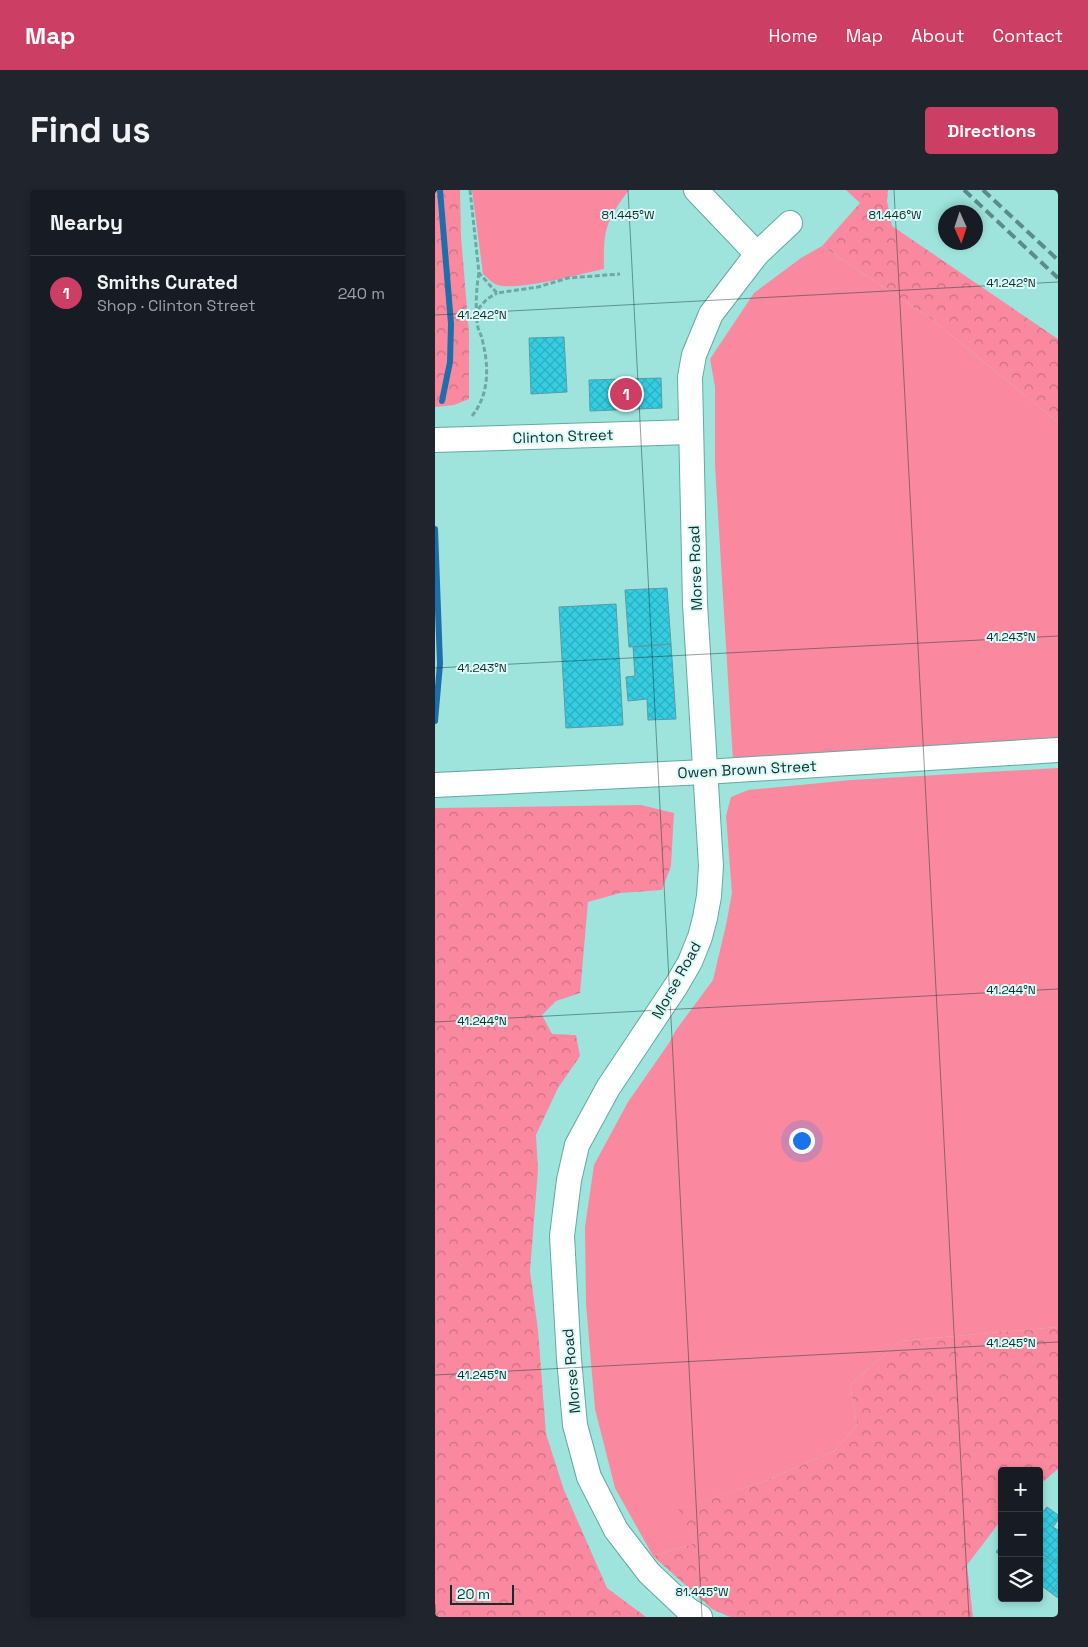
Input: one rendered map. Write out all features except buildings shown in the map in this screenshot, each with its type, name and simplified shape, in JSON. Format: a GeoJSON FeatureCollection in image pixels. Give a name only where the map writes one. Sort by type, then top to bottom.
{"type":"FeatureCollection","features":[{"type":"Feature","properties":{"kind":"street"},"geometry":{"type":"LineString","coordinates":[[696,190],[757,254]]}},
{"type":"Feature","properties":{"kind":"street","name":"Morse Road"},"geometry":{"type":"LineString","coordinates":[[700,1617],[687,1608],[649,1573],[616,1530],[589,1476],[575,1425],[562,1236],[569,1180],[577,1145],[608,1088],[676,986],[690,962],[700,937],[709,896],[711,866],[695,604],[690,377],[694,355],[711,314],[757,254],[790,224]]}},
{"type":"Feature","properties":{"kind":"street","name":"Clinton Street"},"geometry":{"type":"LineString","coordinates":[[443,440],[691,432]]}},
{"type":"Feature","properties":{"kind":"street","name":"Owen Brown Street"},"geometry":{"type":"LineString","coordinates":[[435,785],[705,772],[1058,750]]}},
{"type":"Feature","properties":{"kind":"path"},"geometry":{"type":"LineString","coordinates":[[443,440],[478,408],[484,395],[487,369],[483,341],[478,327],[477,283],[479,273],[470,190]]}},
{"type":"Feature","properties":{"kind":"path"},"geometry":{"type":"LineString","coordinates":[[479,273],[497,292]]}},
{"type":"Feature","properties":{"kind":"path"},"geometry":{"type":"LineString","coordinates":[[477,310],[497,292],[538,287],[569,278],[620,274]]}},
{"type":"Feature","properties":{"kind":"green space"},"geometry":{"type":"Polygon","coordinates":[[[435,190],[460,190],[461,236],[469,333],[469,399],[454,405],[435,407],[435,190]]]}},
{"type":"Feature","properties":{"kind":"green space"},"geometry":{"type":"Polygon","coordinates":[[[472,190],[629,190],[615,210],[607,226],[604,244],[604,269],[532,284],[504,286],[495,284],[483,274],[472,190]]]}},
{"type":"Feature","properties":{"kind":"green space"},"geometry":{"type":"Polygon","coordinates":[[[846,190],[888,190],[887,201],[892,226],[1058,339],[1058,422],[930,318],[822,246],[860,203],[846,190]]]}},
{"type":"Feature","properties":{"kind":"green space"},"geometry":{"type":"Polygon","coordinates":[[[822,246],[930,318],[1058,422],[1058,743],[733,761],[715,465],[715,387],[710,359],[754,293],[801,258],[822,246]]]}},
{"type":"Feature","properties":{"kind":"green space"},"geometry":{"type":"Polygon","coordinates":[[[1058,768],[1058,1327],[900,1341],[850,1385],[857,1425],[834,1451],[765,1481],[679,1509],[696,1543],[653,1556],[615,1488],[595,1409],[586,1304],[585,1227],[594,1165],[628,1102],[676,1030],[713,980],[732,893],[726,816],[731,797],[748,790],[851,780],[1058,768]]]}},
{"type":"Feature","properties":{"kind":"green space"},"geometry":{"type":"Polygon","coordinates":[[[641,805],[674,813],[671,866],[662,890],[620,893],[588,902],[580,993],[556,1001],[542,1015],[552,1034],[576,1035],[580,1056],[558,1088],[536,1135],[538,1170],[530,1271],[538,1330],[546,1434],[564,1490],[607,1588],[646,1617],[435,1617],[435,808],[641,805]]]}},
{"type":"Feature","properties":{"kind":"green space"},"geometry":{"type":"Polygon","coordinates":[[[1058,1327],[1058,1469],[1043,1482],[1043,1467],[998,1467],[998,1524],[967,1565],[973,1617],[730,1617],[712,1609],[653,1556],[696,1543],[678,1509],[765,1481],[834,1451],[857,1425],[850,1385],[900,1341],[1058,1327]]]}},
{"type":"Feature","properties":{"kind":"waterway"},"geometry":{"type":"LineString","coordinates":[[440,190],[451,324],[450,362],[442,401]]}},
{"type":"Feature","properties":{"kind":"waterway"},"geometry":{"type":"LineString","coordinates":[[435,529],[440,664],[435,721]]}},
{"type":"Feature","properties":{"kind":"railway"},"geometry":{"type":"LineString","coordinates":[[964,190],[1058,278]]}},
{"type":"Feature","properties":{"kind":"railway"},"geometry":{"type":"LineString","coordinates":[[983,190],[1058,260]]}},
{"type":"Feature","properties":{"kind":"place","name":"Smiths Curated"},"geometry":{"type":"Point","coordinates":[626,394]}}]}
